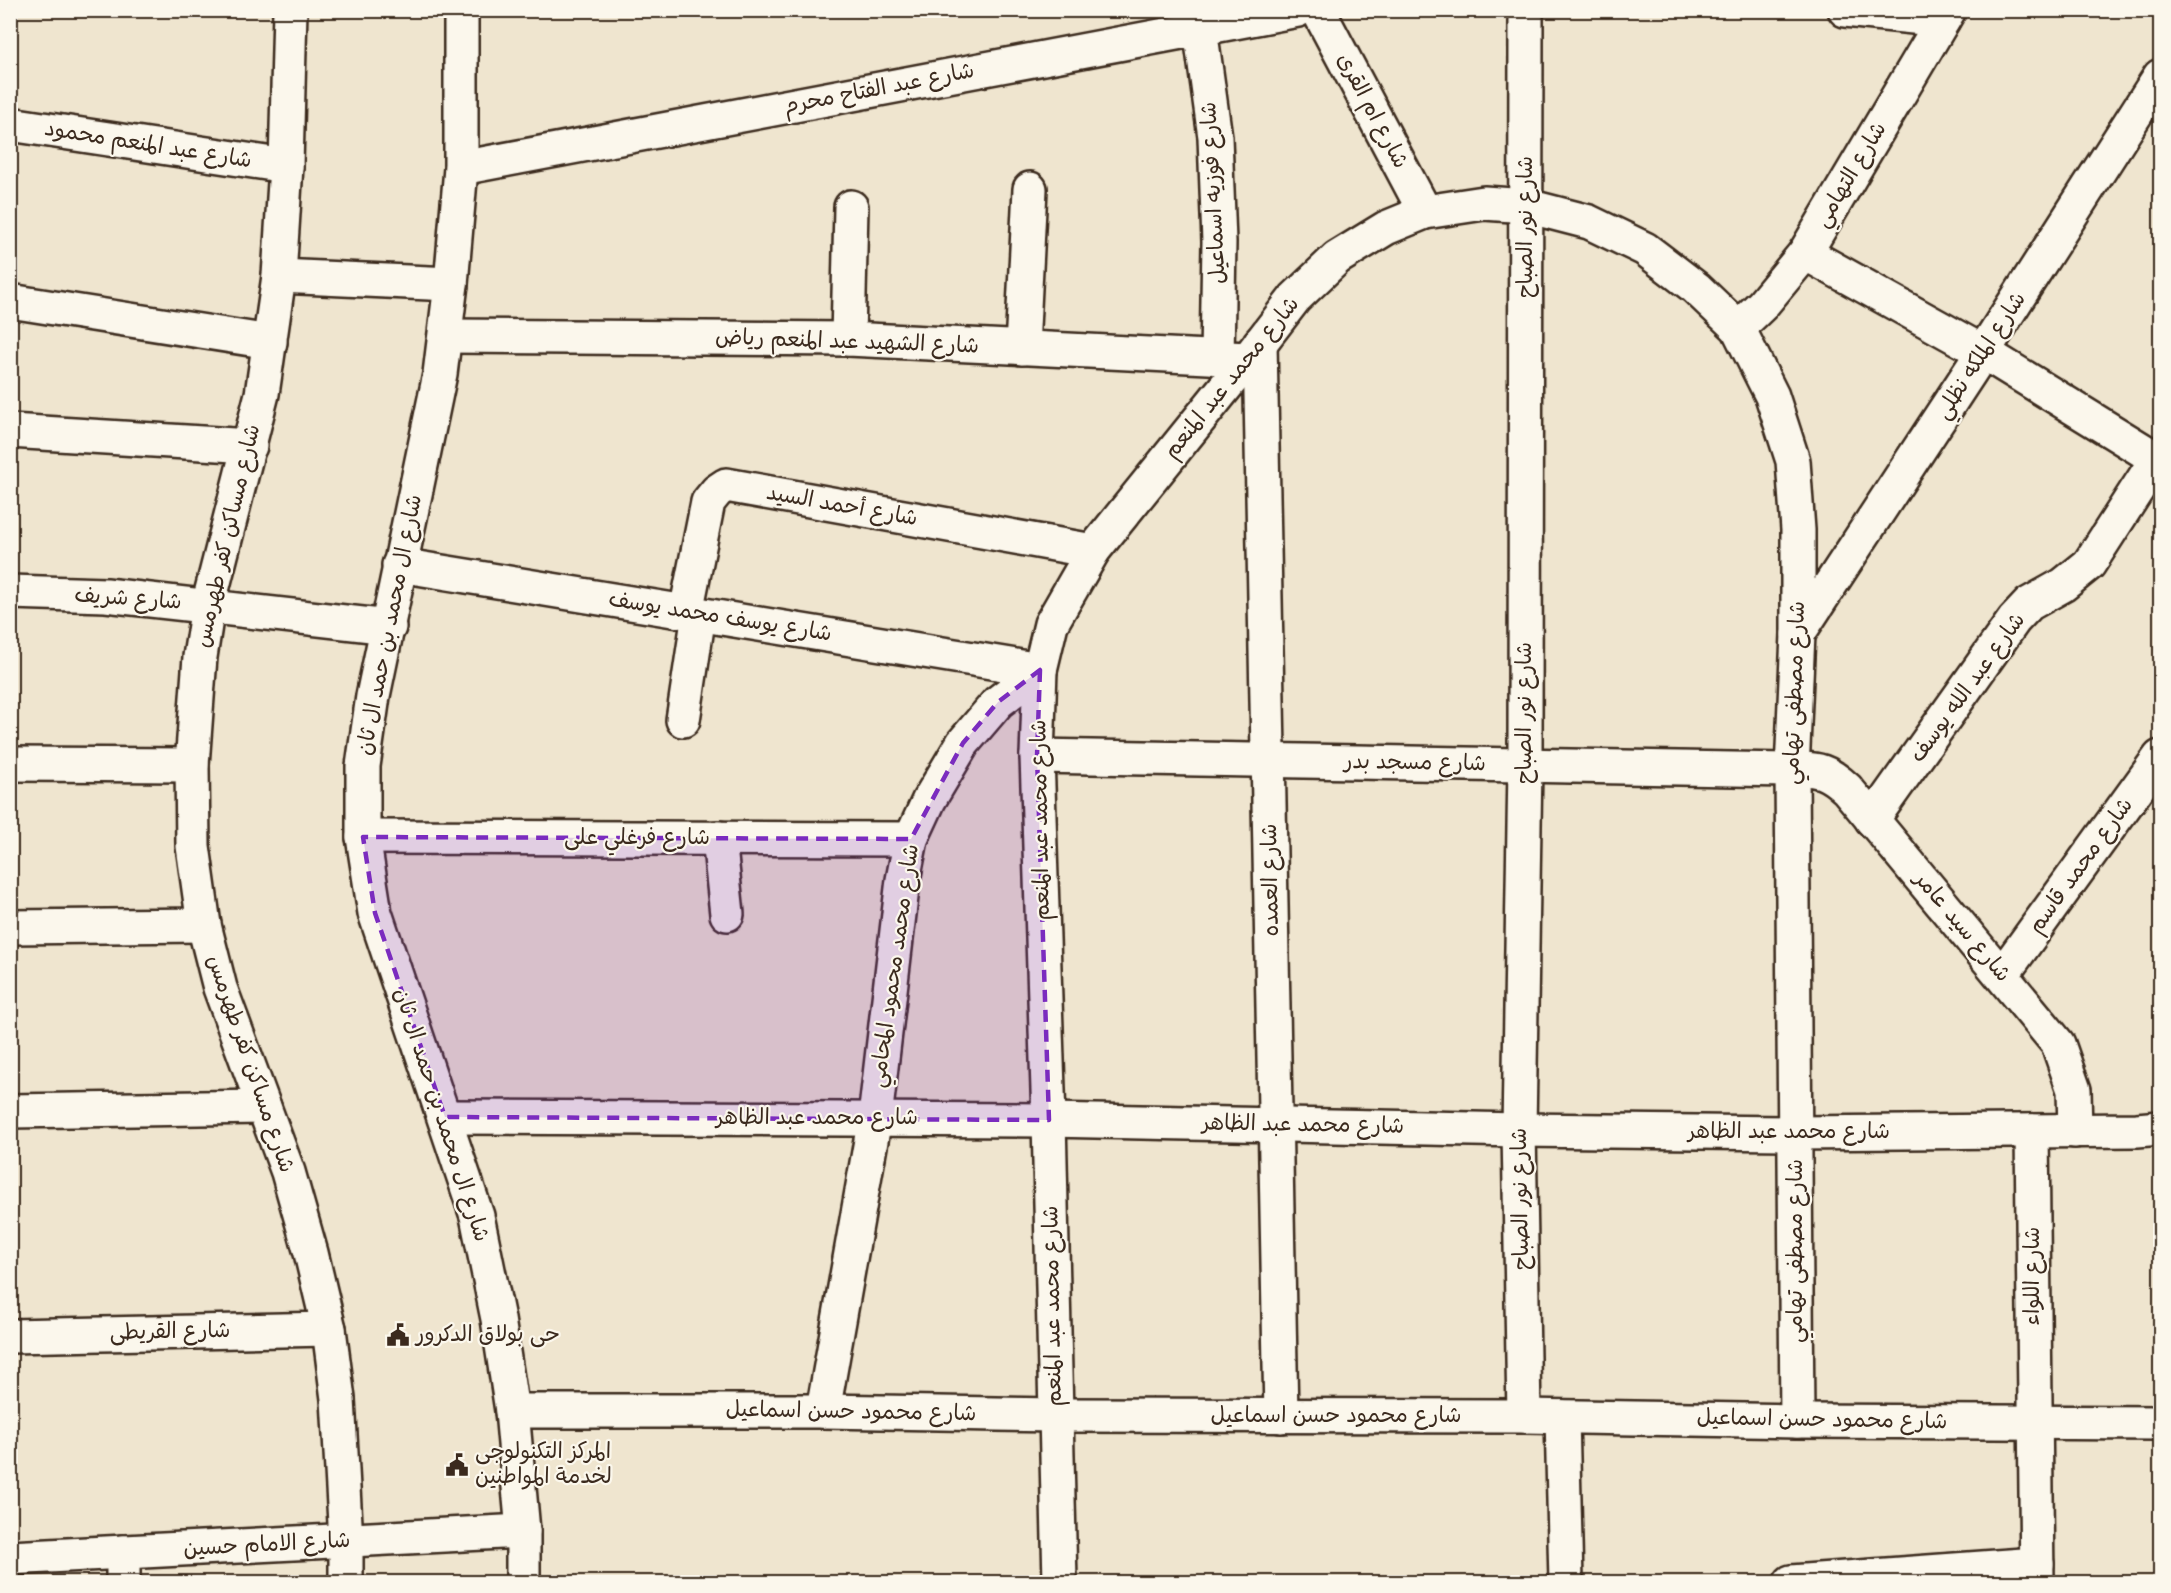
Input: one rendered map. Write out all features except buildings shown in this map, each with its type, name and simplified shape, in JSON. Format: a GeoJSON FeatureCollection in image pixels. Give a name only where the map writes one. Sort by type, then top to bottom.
{"type":"FeatureCollection","features":[{"type":"Feature","properties":{"kind":"street","name":"شارع مساكن كفر طهرمس"},"geometry":{"type":"LineString","coordinates":[[290,10],[286,166],[279,276],[270,342],[250,446],[208,606],[199,668],[192,765],[193,846],[204,925],[220,988],[288,1172],[329,1329],[338,1399],[346,1540],[346,1582]]}},
{"type":"Feature","properties":{"kind":"street","name":"شارع ال محمد بن حمد ال ثان"},"geometry":{"type":"LineString","coordinates":[[461,10],[461,168],[446,336],[399,565],[389,627],[373,696],[363,766],[363,837],[375,913],[477,1216],[498,1319],[512,1411],[523,1531],[522,1582]]}},
{"type":"Feature","properties":{"kind":"street","name":"شارع عبد الفتاح محرم"},"geometry":{"type":"LineString","coordinates":[[461,168],[1298,10]]}},
{"type":"Feature","properties":{"kind":"street","name":"شارع ام القرى"},"geometry":{"type":"LineString","coordinates":[[1318,10],[1425,212]]}},
{"type":"Feature","properties":{"kind":"street","name":"شارع نور الصباح"},"geometry":{"type":"LineString","coordinates":[[1524,1416],[1519,1130],[1525,765],[1526,10]]}},
{"type":"Feature","properties":{"kind":"street"},"geometry":{"type":"LineString","coordinates":[[1845,10],[1946,15]]}},
{"type":"Feature","properties":{"kind":"street","name":"شارع التهامي"},"geometry":{"type":"LineString","coordinates":[[1738,328],[1762,305],[1805,253],[1946,15]]}},
{"type":"Feature","properties":{"kind":"street","name":"شارع فوزيه اسماعيل"},"geometry":{"type":"LineString","coordinates":[[1200,28],[1215,137],[1220,242],[1242,353]]}},
{"type":"Feature","properties":{"kind":"street","name":"شارع الملكه نظلي"},"geometry":{"type":"LineString","coordinates":[[1798,634],[2160,76]]}},
{"type":"Feature","properties":{"kind":"street","name":"شارع عبد المنعم محمود"},"geometry":{"type":"LineString","coordinates":[[10,124],[286,166]]}},
{"type":"Feature","properties":{"kind":"street"},"geometry":{"type":"LineString","coordinates":[[1022,348],[1030,189]]}},
{"type":"Feature","properties":{"kind":"street","name":"شارع مصطفى تهامي"},"geometry":{"type":"LineString","coordinates":[[1425,212],[1484,203],[1527,206],[1589,222],[1646,249],[1696,288],[1738,328],[1772,396],[1793,461],[1798,530],[1798,634],[1792,770],[1797,1420]]}},
{"type":"Feature","properties":{"kind":"street"},"geometry":{"type":"LineString","coordinates":[[848,339],[851,207]]}},
{"type":"Feature","properties":{"kind":"street","name":"شارع محمد عبد المنعم"},"geometry":{"type":"LineString","coordinates":[[1060,1582],[1049,1120],[1037,756],[1040,670],[1051,624],[1093,551],[1242,353],[1337,258],[1386,228],[1425,212]]}},
{"type":"Feature","properties":{"kind":"street"},"geometry":{"type":"LineString","coordinates":[[1805,253],[1983,352],[2159,458]]}},
{"type":"Feature","properties":{"kind":"street"},"geometry":{"type":"LineString","coordinates":[[279,276],[451,284]]}},
{"type":"Feature","properties":{"kind":"street"},"geometry":{"type":"LineString","coordinates":[[10,301],[270,342]]}},
{"type":"Feature","properties":{"kind":"street","name":"شارع الشهيد عبد المنعم رياض"},"geometry":{"type":"LineString","coordinates":[[446,336],[848,339],[1022,348],[1242,353]]}},
{"type":"Feature","properties":{"kind":"street","name":"شارع العمده"},"geometry":{"type":"LineString","coordinates":[[1242,353],[1268,760],[1281,1416]]}},
{"type":"Feature","properties":{"kind":"street"},"geometry":{"type":"LineString","coordinates":[[10,431],[250,446]]}},
{"type":"Feature","properties":{"kind":"street","name":"شارع عبد الله يوسف"},"geometry":{"type":"LineString","coordinates":[[1872,820],[2014,620],[2029,604],[2063,585],[2089,564],[2159,458]]}},
{"type":"Feature","properties":{"kind":"street","name":"شارع أحمد السيد"},"geometry":{"type":"LineString","coordinates":[[692,613],[708,502],[717,491],[726,485],[1093,551]]}},
{"type":"Feature","properties":{"kind":"street","name":"شارع يوسف محمد يوسف"},"geometry":{"type":"LineString","coordinates":[[399,565],[1040,670]]}},
{"type":"Feature","properties":{"kind":"street","name":"شارع شريف"},"geometry":{"type":"LineString","coordinates":[[10,592],[106,595],[389,627]]}},
{"type":"Feature","properties":{"kind":"street"},"geometry":{"type":"LineString","coordinates":[[683,720],[692,613]]}},
{"type":"Feature","properties":{"kind":"street","name":"شارع محمد محمود المحامي"},"geometry":{"type":"LineString","coordinates":[[823,1411],[874,1118],[903,880],[911,839],[929,800],[963,743],[998,702],[1040,670]]}},
{"type":"Feature","properties":{"kind":"street","name":"شارع مسجد بدر"},"geometry":{"type":"LineString","coordinates":[[1037,756],[1792,770]]}},
{"type":"Feature","properties":{"kind":"street","name":"شارع محمد قاسم"},"geometry":{"type":"LineString","coordinates":[[2002,975],[2160,757]]}},
{"type":"Feature","properties":{"kind":"street"},"geometry":{"type":"LineString","coordinates":[[10,765],[192,765]]}},
{"type":"Feature","properties":{"kind":"street","name":"شارع سيد عامر"},"geometry":{"type":"LineString","coordinates":[[1792,770],[1807,769],[1823,772],[1836,779],[1847,789],[2058,1044],[2074,1090],[2075,1131]]}},
{"type":"Feature","properties":{"kind":"street","name":"شارع فرغلي على"},"geometry":{"type":"LineString","coordinates":[[363,837],[911,839]]}},
{"type":"Feature","properties":{"kind":"street"},"geometry":{"type":"LineString","coordinates":[[719,838],[727,914]]}},
{"type":"Feature","properties":{"kind":"street"},"geometry":{"type":"LineString","coordinates":[[10,927],[204,925]]}},
{"type":"Feature","properties":{"kind":"street"},"geometry":{"type":"LineString","coordinates":[[10,1111],[264,1107]]}},
{"type":"Feature","properties":{"kind":"street","name":"شارع محمد عبد الظاهر"},"geometry":{"type":"LineString","coordinates":[[445,1117],[1049,1120],[1519,1130],[1795,1133],[2075,1131],[2160,1128]]}},
{"type":"Feature","properties":{"kind":"street","name":"شارع اللواء"},"geometry":{"type":"LineString","coordinates":[[2032,1131],[2037,1573]]}},
{"type":"Feature","properties":{"kind":"street","name":"شارع القريطى"},"geometry":{"type":"LineString","coordinates":[[10,1336],[329,1329]]}},
{"type":"Feature","properties":{"kind":"street","name":"شارع محمود حسن اسماعيل"},"geometry":{"type":"LineString","coordinates":[[512,1411],[1524,1416],[2160,1423]]}},
{"type":"Feature","properties":{"kind":"street"},"geometry":{"type":"LineString","coordinates":[[1562,1417],[1566,1582]]}},
{"type":"Feature","properties":{"kind":"street","name":"شارع الامام حسين"},"geometry":{"type":"LineString","coordinates":[[10,1558],[123,1567],[346,1540],[523,1531]]}},
{"type":"Feature","properties":{"kind":"street"},"geometry":{"type":"LineString","coordinates":[[1791,1582],[2037,1573]]}},
{"type":"Feature","properties":{"kind":"highlighted area"},"geometry":{"type":"Polygon","coordinates":[[[1040,670],[1037,756],[1049,1120],[445,1117],[375,913],[363,837],[911,839],[963,743],[998,702],[1040,670]]]}},
{"type":"Feature","properties":{"kind":"place","name":"حى بولاق الدكرور"},"geometry":{"type":"Point","coordinates":[398,1335]}},
{"type":"Feature","properties":{"kind":"place","name":"المركز التكنولوجى لخدمة المواطنين"},"geometry":{"type":"Point","coordinates":[457,1465]}}]}
